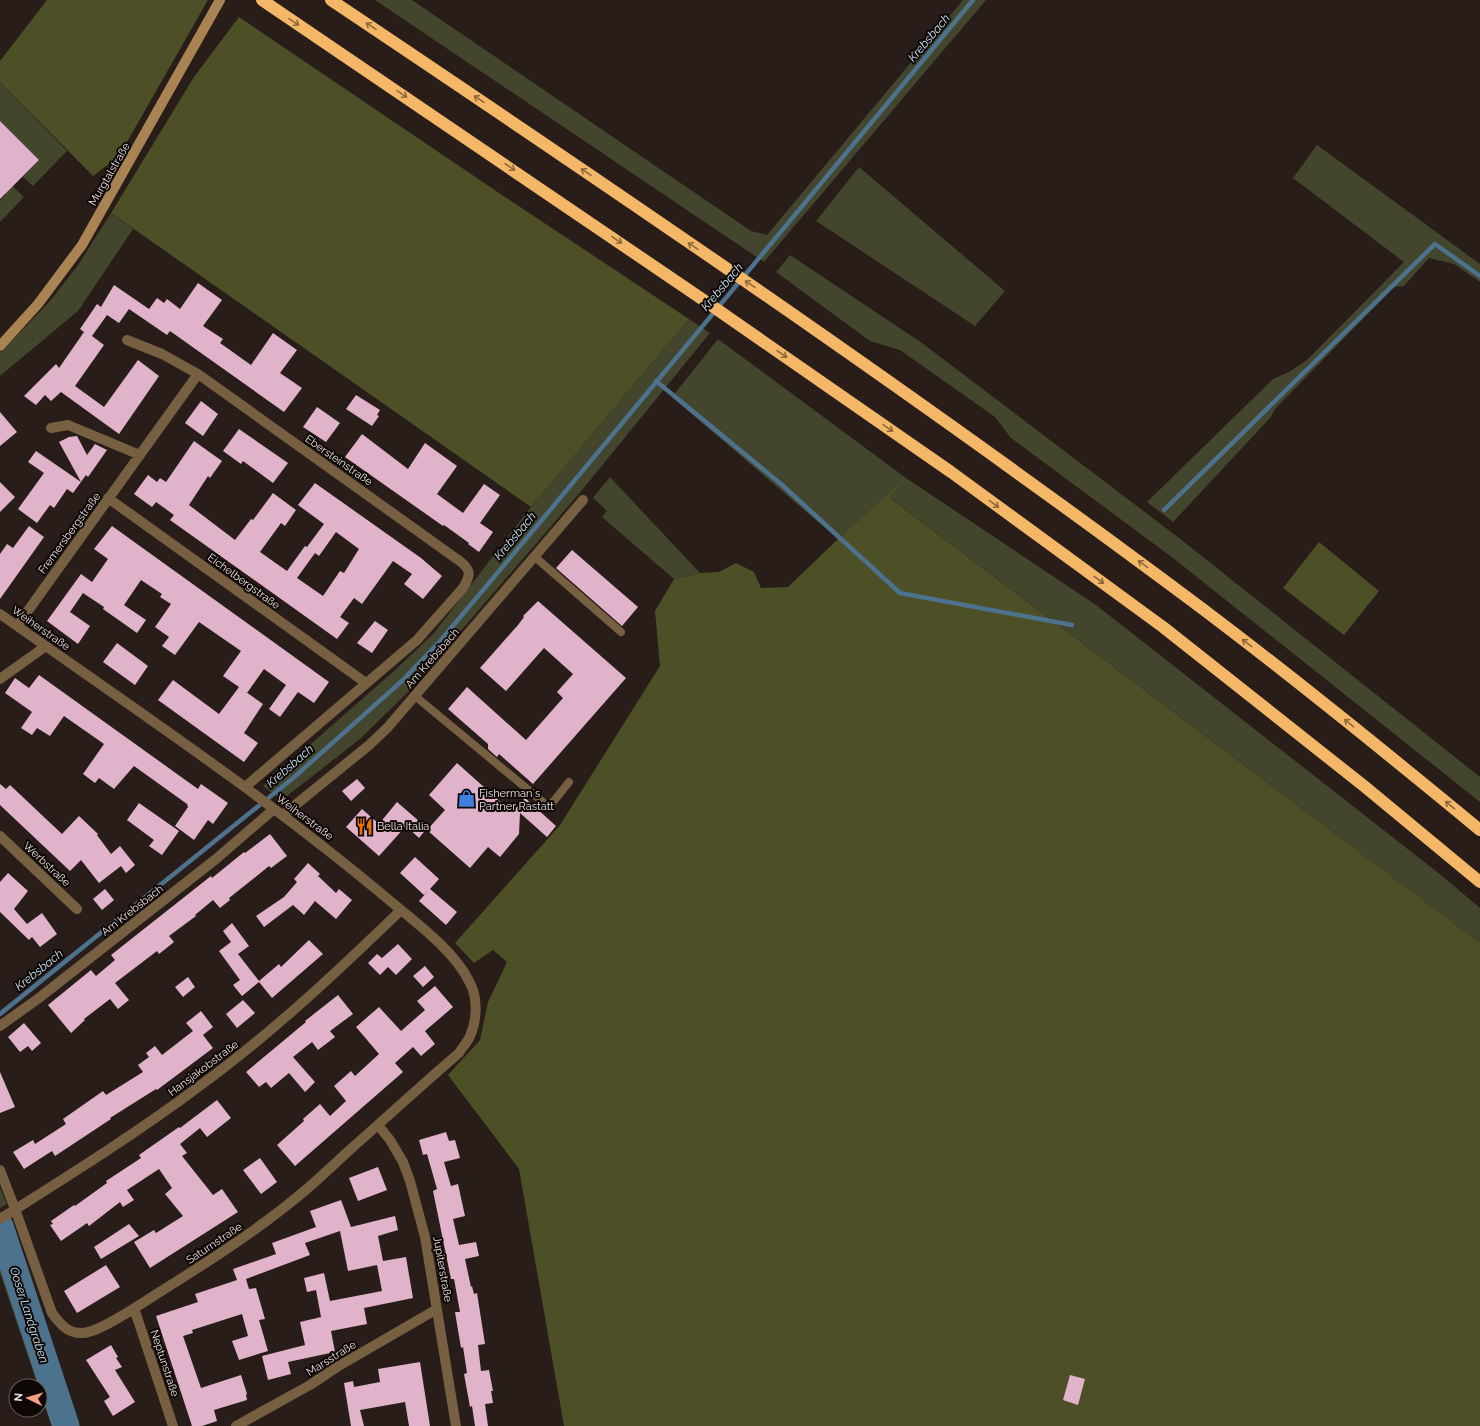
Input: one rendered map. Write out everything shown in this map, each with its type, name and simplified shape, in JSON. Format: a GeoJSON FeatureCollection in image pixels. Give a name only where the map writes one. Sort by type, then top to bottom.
{"type":"FeatureCollection","features":[{"type":"Feature","properties":{"kind":"highway"},"geometry":{"type":"LineString","coordinates":[[262,0],[702,299],[951,472],[1163,627],[1364,786],[1480,882]]}},
{"type":"Feature","properties":{"kind":"highway"},"geometry":{"type":"LineString","coordinates":[[332,0],[775,301],[928,408],[1186,596],[1309,692],[1480,830]]}},
{"type":"Feature","properties":{"kind":"main road","name":"Murgtalstraße"},"geometry":{"type":"LineString","coordinates":[[0,346],[38,304],[82,246],[220,0]]}},
{"type":"Feature","properties":{"kind":"street"},"geometry":{"type":"LineString","coordinates":[[127,340],[162,354],[198,374]]}},
{"type":"Feature","properties":{"kind":"street","name":"Fremersbergstraße"},"geometry":{"type":"LineString","coordinates":[[17,626],[198,374]]}},
{"type":"Feature","properties":{"kind":"street","name":"Ebersteinstraße"},"geometry":{"type":"LineString","coordinates":[[198,374],[466,566],[469,572],[468,580],[431,624],[417,640],[366,683]]}},
{"type":"Feature","properties":{"kind":"street"},"geometry":{"type":"LineString","coordinates":[[51,428],[68,425],[140,455]]}},
{"type":"Feature","properties":{"kind":"street","name":"Eichelbergstraße"},"geometry":{"type":"LineString","coordinates":[[108,498],[366,683]]}},
{"type":"Feature","properties":{"kind":"street","name":"Am Krebsbach"},"geometry":{"type":"LineString","coordinates":[[283,815],[368,746],[388,727],[583,500]]}},
{"type":"Feature","properties":{"kind":"street","name":"Weiherstraße"},"geometry":{"type":"LineString","coordinates":[[0,614],[260,798],[401,910],[447,950],[465,973],[472,985],[475,999],[475,1017]]}},
{"type":"Feature","properties":{"kind":"street"},"geometry":{"type":"LineString","coordinates":[[0,679],[46,646]]}},
{"type":"Feature","properties":{"kind":"street"},"geometry":{"type":"LineString","coordinates":[[245,787],[366,683]]}},
{"type":"Feature","properties":{"kind":"street","name":"Am Krebsbach"},"geometry":{"type":"LineString","coordinates":[[0,1026],[39,998],[205,868],[272,807]]}},
{"type":"Feature","properties":{"kind":"street","name":"Werbstraße"},"geometry":{"type":"LineString","coordinates":[[0,836],[78,909]]}},
{"type":"Feature","properties":{"kind":"street","name":"Hansjakobstraße"},"geometry":{"type":"LineString","coordinates":[[0,1219],[130,1136],[202,1085],[275,1027],[342,967],[401,910]]}},
{"type":"Feature","properties":{"kind":"street","name":"Saturnstraße"},"geometry":{"type":"LineString","coordinates":[[0,1170],[12,1211],[52,1313],[58,1322],[72,1332],[91,1332],[134,1308],[224,1251],[307,1189],[459,1053],[470,1036],[475,1017]]}},
{"type":"Feature","properties":{"kind":"street","name":"Jupiterstraße"},"geometry":{"type":"LineString","coordinates":[[378,1125],[397,1151],[410,1181],[425,1237],[456,1426]]}},
{"type":"Feature","properties":{"kind":"street","name":"Neptunstraße"},"geometry":{"type":"LineString","coordinates":[[134,1308],[173,1426]]}},
{"type":"Feature","properties":{"kind":"street","name":"Marsstraße"},"geometry":{"type":"LineString","coordinates":[[236,1426],[310,1385],[337,1367],[437,1309]]}},
{"type":"Feature","properties":{"kind":"lane"},"geometry":{"type":"LineString","coordinates":[[535,557],[621,632]]}},
{"type":"Feature","properties":{"kind":"lane"},"geometry":{"type":"LineString","coordinates":[[415,696],[549,806],[569,782]]}},
{"type":"Feature","properties":{"kind":"green space"},"geometry":{"type":"Polygon","coordinates":[[[47,0],[208,0],[119,156],[93,176],[0,82],[0,61],[47,0]]]}},
{"type":"Feature","properties":{"kind":"green space"},"geometry":{"type":"Polygon","coordinates":[[[375,0],[412,0],[751,231],[767,235],[963,0],[986,0],[764,262],[375,0]]]}},
{"type":"Feature","properties":{"kind":"green space"},"geometry":{"type":"Polygon","coordinates":[[[239,17],[499,193],[689,319],[531,507],[111,213],[194,77],[239,17]]]}},
{"type":"Feature","properties":{"kind":"green space"},"geometry":{"type":"Polygon","coordinates":[[[0,82],[67,151],[33,186],[23,177],[39,160],[0,121],[0,82]]]}},
{"type":"Feature","properties":{"kind":"green space"},"geometry":{"type":"Polygon","coordinates":[[[1317,145],[1480,264],[1480,282],[1454,264],[1429,258],[1404,286],[1394,287],[1276,408],[1270,418],[1173,522],[1147,502],[1273,379],[1289,372],[1307,360],[1404,262],[1293,178],[1317,145]]]}},
{"type":"Feature","properties":{"kind":"green space"},"geometry":{"type":"Polygon","coordinates":[[[859,167],[1005,291],[975,326],[816,221],[859,167]]]}},
{"type":"Feature","properties":{"kind":"green space"},"geometry":{"type":"Polygon","coordinates":[[[6,180],[24,197],[0,222],[0,200],[6,194],[0,188],[6,180]]]}},
{"type":"Feature","properties":{"kind":"green space"},"geometry":{"type":"Polygon","coordinates":[[[111,213],[133,229],[78,311],[0,376],[0,353],[50,301],[78,265],[111,213]]]}},
{"type":"Feature","properties":{"kind":"green space"},"geometry":{"type":"Polygon","coordinates":[[[790,255],[922,343],[1179,538],[1480,777],[1480,802],[1173,558],[1011,438],[995,417],[900,350],[870,341],[776,272],[790,255]]]}},
{"type":"Feature","properties":{"kind":"green space"},"geometry":{"type":"Polygon","coordinates":[[[689,319],[710,333],[578,495],[409,691],[360,739],[282,800],[263,786],[394,671],[433,634],[531,507],[689,319]]]}},
{"type":"Feature","properties":{"kind":"green space"},"geometry":{"type":"Polygon","coordinates":[[[718,339],[906,478],[1096,605],[1441,875],[1480,908],[1480,943],[889,497],[903,482],[838,539],[672,397],[718,339]]]}},
{"type":"Feature","properties":{"kind":"green space"},"geometry":{"type":"Polygon","coordinates":[[[610,477],[700,573],[674,579],[602,517],[607,511],[593,498],[610,477]]]}},
{"type":"Feature","properties":{"kind":"green space"},"geometry":{"type":"Polygon","coordinates":[[[906,478],[890,498],[1480,943],[1480,1426],[564,1426],[519,1169],[448,1075],[480,1040],[488,1002],[507,962],[493,950],[474,963],[455,943],[560,825],[660,666],[655,611],[674,579],[700,573],[719,572],[736,563],[754,572],[761,588],[788,587],[838,539],[906,478]]]}},
{"type":"Feature","properties":{"kind":"green space"},"geometry":{"type":"Polygon","coordinates":[[[1319,542],[1379,591],[1344,635],[1283,588],[1319,542]]]}},
{"type":"Feature","properties":{"kind":"green space"},"geometry":{"type":"Polygon","coordinates":[[[0,1188],[7,1204],[0,1208],[0,1188]]]}},
{"type":"Feature","properties":{"kind":"green space"},"geometry":{"type":"Polygon","coordinates":[[[11,1225],[78,1426],[52,1426],[48,1414],[48,1378],[35,1378],[0,1273],[0,1232],[11,1225]]]}},
{"type":"Feature","properties":{"kind":"building"},"geometry":{"type":"Polygon","coordinates":[[[0,121],[39,160],[0,199],[0,121]]]}},
{"type":"Feature","properties":{"kind":"building"},"geometry":{"type":"Polygon","coordinates":[[[198,283],[222,300],[203,326],[223,339],[220,343],[251,365],[273,333],[297,350],[280,373],[302,388],[284,412],[170,331],[167,335],[129,309],[119,323],[107,315],[92,336],[104,345],[75,386],[104,407],[138,360],[159,376],[119,434],[61,392],[51,401],[45,395],[36,405],[24,396],[56,364],[59,368],[84,332],[80,329],[97,304],[101,307],[114,285],[149,309],[157,298],[164,303],[167,299],[180,309],[198,283]]]}},
{"type":"Feature","properties":{"kind":"building"},"geometry":{"type":"Polygon","coordinates":[[[356,395],[380,410],[377,415],[379,416],[372,426],[346,409],[356,395]]]}},
{"type":"Feature","properties":{"kind":"building"},"geometry":{"type":"Polygon","coordinates":[[[201,401],[218,414],[203,436],[185,423],[201,401]]]}},
{"type":"Feature","properties":{"kind":"building"},"geometry":{"type":"Polygon","coordinates":[[[317,407],[340,423],[326,442],[303,427],[317,407]]]}},
{"type":"Feature","properties":{"kind":"building"},"geometry":{"type":"Polygon","coordinates":[[[0,412],[17,432],[0,446],[0,412]]]}},
{"type":"Feature","properties":{"kind":"building"},"geometry":{"type":"Polygon","coordinates":[[[239,429],[288,463],[273,483],[243,461],[241,464],[223,451],[239,429]]]}},
{"type":"Feature","properties":{"kind":"building"},"geometry":{"type":"Polygon","coordinates":[[[362,434],[408,469],[425,443],[457,466],[437,494],[463,513],[484,484],[500,495],[480,523],[493,532],[479,552],[444,525],[443,526],[345,457],[362,434]]]}},
{"type":"Feature","properties":{"kind":"building"},"geometry":{"type":"Polygon","coordinates":[[[77,436],[87,455],[95,444],[107,450],[88,477],[86,475],[81,482],[59,442],[69,437],[77,436]]]}},
{"type":"Feature","properties":{"kind":"building"},"geometry":{"type":"Polygon","coordinates":[[[194,441],[222,461],[210,478],[208,476],[189,505],[235,540],[251,519],[253,520],[273,493],[296,510],[285,526],[281,523],[260,552],[287,571],[305,546],[307,547],[324,524],[298,505],[315,483],[421,558],[442,576],[423,599],[404,584],[412,574],[393,561],[362,604],[354,598],[340,617],[349,623],[337,639],[170,520],[174,515],[156,502],[152,507],[134,494],[148,475],[157,482],[160,478],[166,482],[194,441]],[[336,532],[319,556],[315,553],[297,578],[323,596],[340,571],[344,573],[359,549],[336,532]]]}},
{"type":"Feature","properties":{"kind":"building"},"geometry":{"type":"Polygon","coordinates":[[[36,451],[81,482],[73,493],[67,489],[54,508],[50,505],[37,523],[18,509],[44,473],[28,462],[36,451]]]}},
{"type":"Feature","properties":{"kind":"building"},"geometry":{"type":"Polygon","coordinates":[[[0,482],[15,497],[0,512],[0,482]]]}},
{"type":"Feature","properties":{"kind":"building"},"geometry":{"type":"Polygon","coordinates":[[[29,526],[44,537],[0,599],[0,554],[7,544],[13,548],[29,526]]]}},
{"type":"Feature","properties":{"kind":"building"},"geometry":{"type":"Polygon","coordinates":[[[112,526],[329,682],[314,703],[298,692],[280,717],[269,709],[286,685],[264,669],[247,693],[263,704],[244,733],[258,743],[244,762],[158,700],[173,680],[219,714],[239,687],[223,676],[241,651],[199,622],[175,655],[162,646],[169,637],[155,627],[171,604],[160,597],[162,594],[141,580],[124,605],[146,620],[137,633],[103,609],[104,607],[83,593],[70,612],[90,626],[78,644],[47,621],[81,574],[92,582],[108,559],[94,549],[112,526]]]}},
{"type":"Feature","properties":{"kind":"building"},"geometry":{"type":"Polygon","coordinates":[[[572,550],[638,607],[622,626],[556,568],[572,550]]]}},
{"type":"Feature","properties":{"kind":"building"},"geometry":{"type":"Polygon","coordinates":[[[538,601],[626,678],[533,784],[499,754],[497,757],[488,749],[488,744],[448,709],[467,687],[526,740],[563,698],[557,692],[573,674],[544,648],[506,691],[480,668],[518,625],[524,617],[523,616],[538,601]]]}},
{"type":"Feature","properties":{"kind":"building"},"geometry":{"type":"Polygon","coordinates":[[[375,621],[388,630],[372,653],[357,643],[375,621]]]}},
{"type":"Feature","properties":{"kind":"building"},"geometry":{"type":"Polygon","coordinates":[[[117,643],[148,666],[135,685],[103,662],[117,643]]]}},
{"type":"Feature","properties":{"kind":"building"},"geometry":{"type":"Polygon","coordinates":[[[39,675],[198,789],[201,784],[228,803],[213,824],[208,820],[194,840],[175,826],[188,807],[187,804],[134,766],[114,789],[99,778],[95,783],[83,774],[104,744],[64,716],[50,736],[37,728],[32,735],[21,728],[32,712],[5,693],[15,678],[29,688],[39,675]]]}},
{"type":"Feature","properties":{"kind":"building"},"geometry":{"type":"Polygon","coordinates":[[[457,763],[512,812],[525,798],[556,826],[547,837],[520,813],[519,834],[500,857],[488,847],[470,868],[427,830],[445,810],[429,795],[457,763]]]}},
{"type":"Feature","properties":{"kind":"building"},"geometry":{"type":"Polygon","coordinates":[[[357,779],[365,788],[351,801],[342,791],[357,779]]]}},
{"type":"Feature","properties":{"kind":"building"},"geometry":{"type":"Polygon","coordinates":[[[0,784],[6,789],[10,785],[62,834],[79,816],[98,834],[97,835],[111,854],[120,846],[135,865],[126,873],[121,866],[99,883],[81,860],[70,871],[0,805],[0,784]]]}},
{"type":"Feature","properties":{"kind":"building"},"geometry":{"type":"Polygon","coordinates":[[[397,802],[427,828],[419,838],[406,826],[379,856],[346,827],[362,809],[379,824],[397,802]]]}},
{"type":"Feature","properties":{"kind":"building"},"geometry":{"type":"Polygon","coordinates":[[[139,803],[179,831],[162,855],[149,846],[154,840],[127,820],[139,803]]]}},
{"type":"Feature","properties":{"kind":"building"},"geometry":{"type":"Polygon","coordinates":[[[270,834],[287,856],[271,868],[269,866],[229,898],[230,900],[220,908],[213,900],[195,915],[196,916],[169,936],[174,942],[159,954],[157,951],[115,983],[129,1000],[118,1009],[110,999],[84,1019],[85,1020],[71,1033],[48,1005],[91,970],[96,976],[115,960],[111,955],[211,876],[212,878],[244,852],[245,853],[270,834]]]}},
{"type":"Feature","properties":{"kind":"building"},"geometry":{"type":"Polygon","coordinates":[[[415,857],[439,879],[430,889],[457,912],[446,925],[419,901],[428,891],[424,895],[400,873],[415,857]]]}},
{"type":"Feature","properties":{"kind":"building"},"geometry":{"type":"Polygon","coordinates":[[[308,863],[320,874],[318,876],[336,893],[339,889],[352,900],[336,919],[315,901],[304,915],[293,905],[264,927],[256,916],[284,897],[297,882],[294,879],[308,863]]]}},
{"type":"Feature","properties":{"kind":"building"},"geometry":{"type":"Polygon","coordinates":[[[8,873],[28,891],[14,909],[27,924],[42,913],[57,934],[40,947],[32,937],[29,940],[0,912],[0,882],[8,873]]]}},
{"type":"Feature","properties":{"kind":"building"},"geometry":{"type":"Polygon","coordinates":[[[105,889],[114,900],[102,910],[93,899],[105,889]]]}},
{"type":"Feature","properties":{"kind":"building"},"geometry":{"type":"Polygon","coordinates":[[[232,923],[249,946],[238,954],[259,981],[279,964],[281,967],[309,940],[323,954],[272,998],[259,982],[242,996],[233,985],[240,980],[219,951],[231,942],[223,931],[232,923]]]}},
{"type":"Feature","properties":{"kind":"building"},"geometry":{"type":"Polygon","coordinates":[[[398,944],[412,959],[396,975],[388,967],[380,975],[368,963],[377,954],[382,958],[398,944]]]}},
{"type":"Feature","properties":{"kind":"building"},"geometry":{"type":"Polygon","coordinates":[[[425,966],[434,977],[423,987],[413,976],[425,966]]]}},
{"type":"Feature","properties":{"kind":"building"},"geometry":{"type":"Polygon","coordinates":[[[188,977],[195,987],[183,997],[175,987],[188,977]]]}},
{"type":"Feature","properties":{"kind":"building"},"geometry":{"type":"Polygon","coordinates":[[[435,986],[453,1007],[425,1031],[435,1044],[421,1056],[413,1047],[395,1063],[403,1072],[295,1166],[277,1145],[304,1121],[303,1119],[320,1104],[330,1116],[346,1101],[334,1086],[351,1071],[355,1076],[379,1054],[356,1027],[379,1007],[401,1031],[425,1010],[417,1001],[435,986]]]}},
{"type":"Feature","properties":{"kind":"building"},"geometry":{"type":"Polygon","coordinates":[[[338,995],[353,1014],[330,1031],[335,1037],[318,1050],[312,1042],[293,1057],[315,1082],[305,1092],[289,1073],[271,1088],[266,1082],[259,1087],[246,1072],[306,1022],[305,1021],[338,995]]]}},
{"type":"Feature","properties":{"kind":"building"},"geometry":{"type":"Polygon","coordinates":[[[243,1000],[255,1013],[237,1028],[226,1014],[243,1000]]]}},
{"type":"Feature","properties":{"kind":"building"},"geometry":{"type":"Polygon","coordinates":[[[201,1011],[213,1027],[203,1035],[213,1048],[157,1090],[156,1089],[110,1118],[111,1119],[55,1156],[52,1151],[24,1169],[13,1152],[33,1140],[35,1144],[66,1124],[63,1119],[103,1091],[106,1095],[143,1072],[138,1065],[149,1057],[146,1053],[155,1046],[162,1055],[193,1031],[186,1023],[201,1011]]]}},
{"type":"Feature","properties":{"kind":"building"},"geometry":{"type":"Polygon","coordinates":[[[24,1023],[41,1043],[32,1051],[28,1046],[20,1052],[8,1037],[24,1023]]]}},
{"type":"Feature","properties":{"kind":"building"},"geometry":{"type":"Polygon","coordinates":[[[0,1072],[15,1107],[0,1113],[0,1072]]]}},
{"type":"Feature","properties":{"kind":"building"},"geometry":{"type":"Polygon","coordinates":[[[217,1100],[231,1118],[207,1137],[200,1128],[180,1144],[187,1153],[182,1156],[213,1195],[222,1189],[238,1212],[150,1268],[134,1242],[154,1230],[156,1233],[183,1216],[165,1194],[172,1188],[159,1169],[127,1190],[134,1200],[123,1207],[120,1202],[89,1226],[87,1223],[61,1241],[50,1225],[53,1224],[51,1221],[107,1183],[106,1181],[141,1158],[139,1155],[179,1127],[180,1128],[217,1100]]]}},
{"type":"Feature","properties":{"kind":"building"},"geometry":{"type":"Polygon","coordinates":[[[446,1132],[449,1141],[455,1140],[460,1158],[444,1162],[451,1186],[458,1184],[465,1216],[453,1219],[459,1245],[476,1242],[479,1256],[465,1259],[471,1287],[472,1286],[474,1294],[477,1293],[485,1344],[478,1345],[481,1371],[489,1370],[493,1391],[491,1391],[493,1403],[485,1404],[488,1426],[475,1426],[472,1406],[470,1407],[464,1374],[467,1373],[463,1347],[461,1348],[455,1312],[460,1312],[454,1279],[451,1279],[433,1191],[437,1189],[427,1154],[423,1155],[419,1140],[446,1132]]]}},
{"type":"Feature","properties":{"kind":"building"},"geometry":{"type":"Polygon","coordinates":[[[260,1158],[277,1182],[261,1194],[243,1170],[260,1158]]]}},
{"type":"Feature","properties":{"kind":"building"},"geometry":{"type":"Polygon","coordinates":[[[378,1167],[387,1190],[358,1201],[349,1178],[378,1167]]]}},
{"type":"Feature","properties":{"kind":"building"},"geometry":{"type":"Polygon","coordinates":[[[341,1200],[351,1227],[395,1216],[398,1230],[378,1236],[383,1261],[406,1257],[413,1298],[364,1308],[367,1324],[331,1331],[335,1352],[288,1362],[291,1374],[268,1380],[262,1356],[305,1345],[300,1322],[321,1317],[316,1290],[307,1292],[304,1278],[324,1273],[330,1301],[382,1291],[377,1265],[348,1271],[340,1231],[305,1243],[310,1255],[246,1279],[249,1289],[256,1288],[265,1319],[259,1320],[268,1351],[239,1360],[232,1341],[248,1336],[242,1314],[192,1330],[193,1333],[183,1336],[201,1388],[241,1375],[247,1394],[247,1400],[214,1410],[217,1421],[202,1426],[192,1426],[156,1316],[198,1302],[195,1294],[237,1280],[233,1269],[276,1254],[272,1243],[316,1227],[310,1211],[341,1200]]]}},
{"type":"Feature","properties":{"kind":"building"},"geometry":{"type":"Polygon","coordinates":[[[129,1224],[139,1236],[101,1259],[94,1247],[129,1224]]]}},
{"type":"Feature","properties":{"kind":"building"},"geometry":{"type":"Polygon","coordinates":[[[106,1265],[120,1287],[77,1313],[64,1291],[106,1265]]]}},
{"type":"Feature","properties":{"kind":"building"},"geometry":{"type":"Polygon","coordinates":[[[111,1345],[118,1357],[116,1358],[122,1367],[115,1370],[135,1402],[113,1416],[104,1401],[110,1397],[86,1360],[111,1345]]]}},
{"type":"Feature","properties":{"kind":"building"},"geometry":{"type":"Polygon","coordinates":[[[420,1362],[430,1426],[409,1426],[405,1402],[360,1410],[364,1426],[351,1426],[344,1383],[353,1381],[354,1387],[380,1382],[378,1369],[420,1362]]]}},
{"type":"Feature","properties":{"kind":"building"},"geometry":{"type":"Polygon","coordinates":[[[1070,1375],[1085,1379],[1078,1405],[1063,1400],[1070,1375]]]}},
{"type":"Feature","properties":{"kind":"waterway","name":"Krebsbach"},"geometry":{"type":"LineString","coordinates":[[0,1014],[292,779],[403,680],[441,640],[541,521],[973,0]]}},
{"type":"Feature","properties":{"kind":"waterway"},"geometry":{"type":"LineString","coordinates":[[1164,510],[1435,244],[1480,276]]}},
{"type":"Feature","properties":{"kind":"waterway"},"geometry":{"type":"LineString","coordinates":[[656,381],[781,484],[900,593],[1072,625]]}},
{"type":"Feature","properties":{"kind":"waterway","name":"Ooser Landgraben"},"geometry":{"type":"LineString","coordinates":[[0,1226],[66,1426]]}},
{"type":"Feature","properties":{"kind":"place","name":"Fisherman´s Partner Rastatt"},"geometry":{"type":"Point","coordinates":[466,799]}},
{"type":"Feature","properties":{"kind":"place","name":"Bella Italia"},"geometry":{"type":"Point","coordinates":[364,826]}}]}
